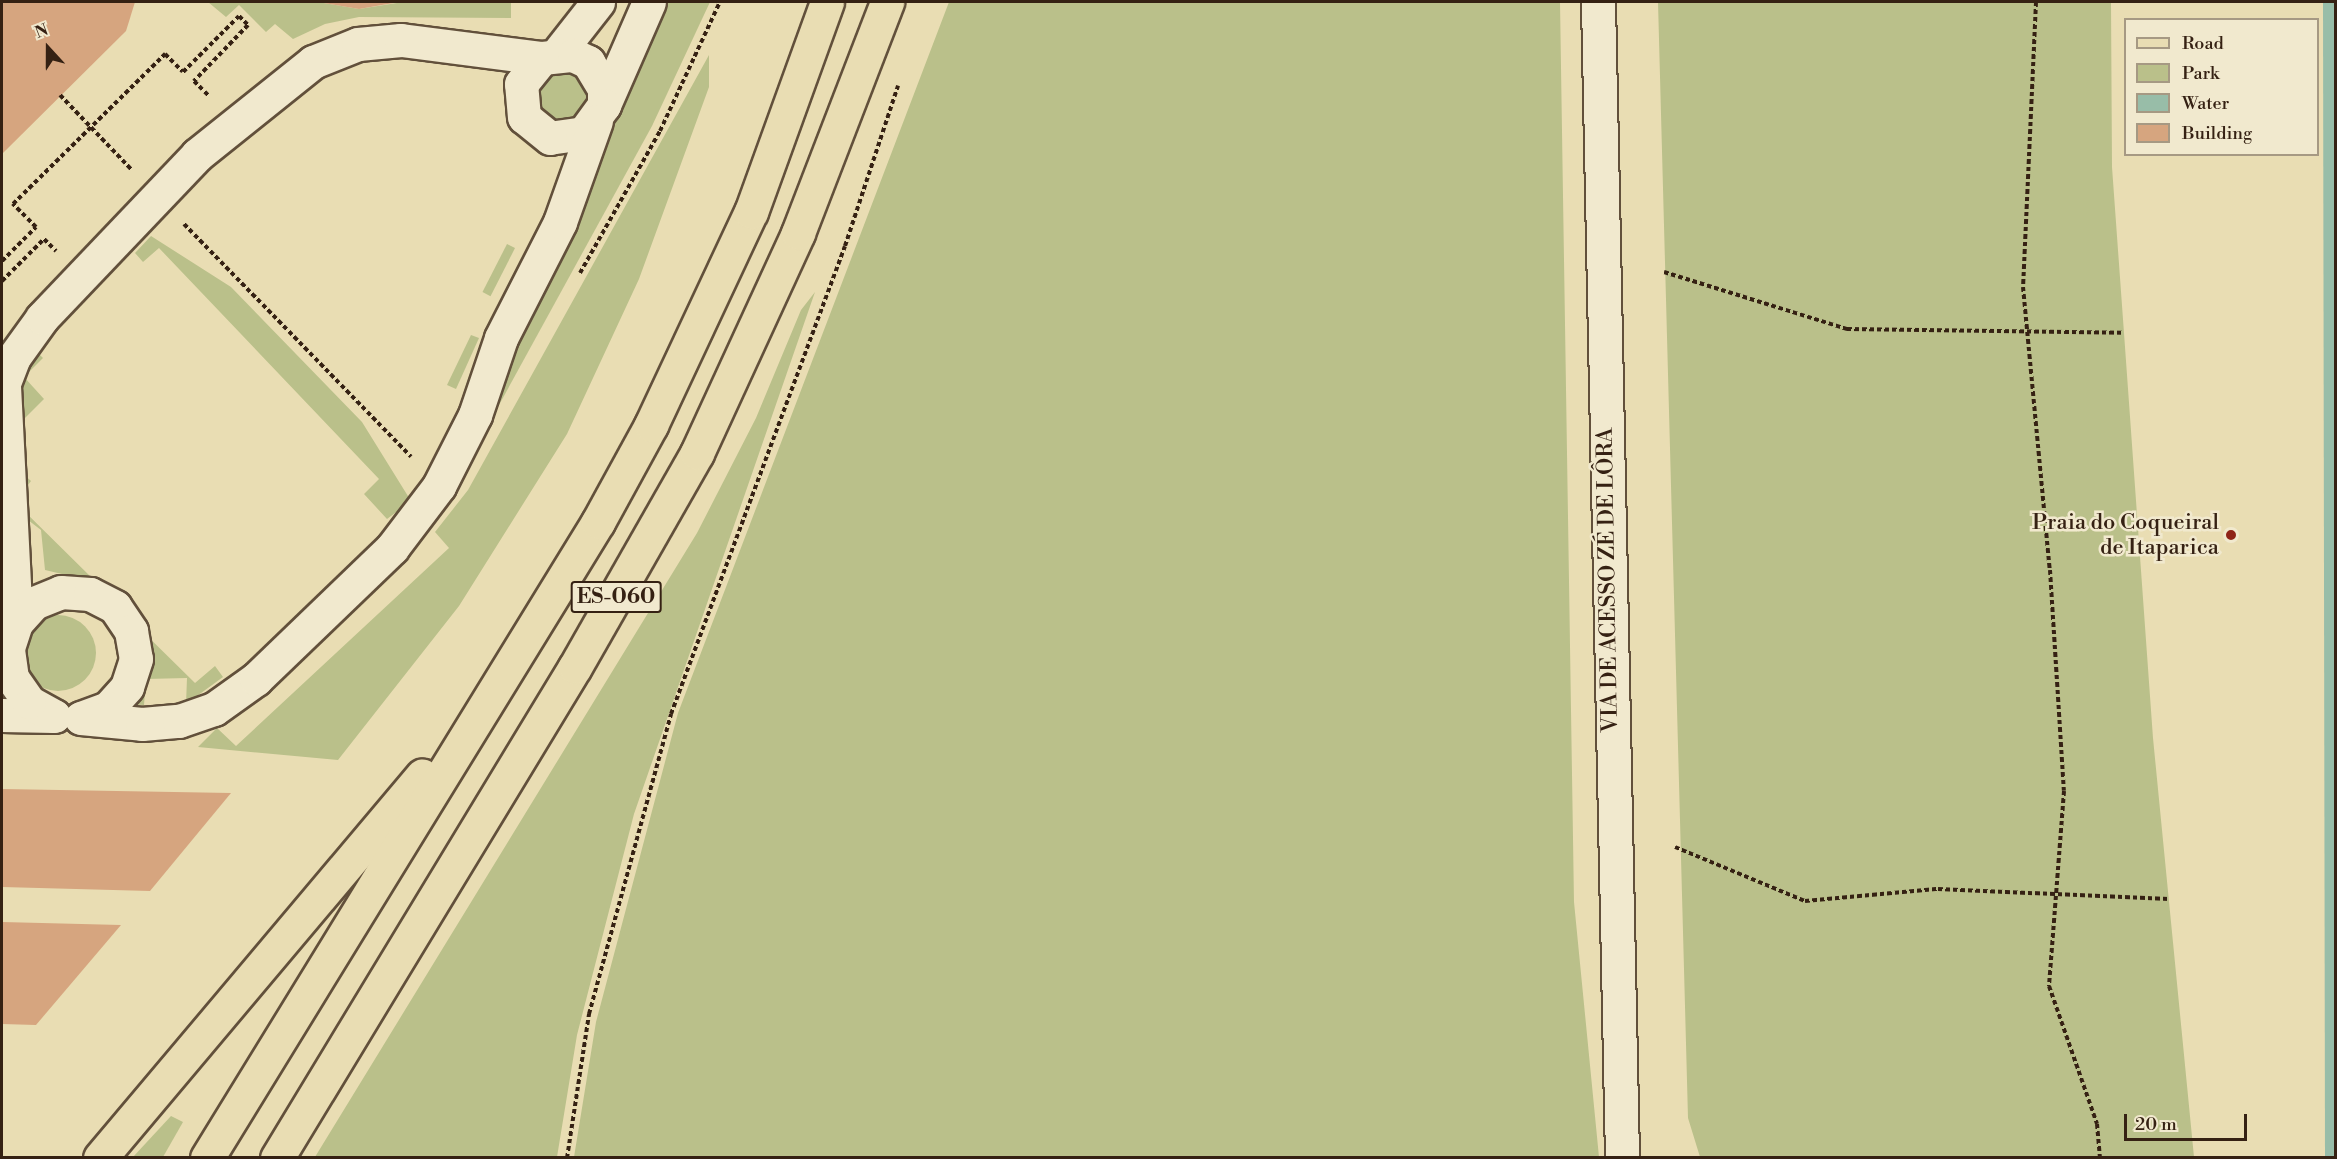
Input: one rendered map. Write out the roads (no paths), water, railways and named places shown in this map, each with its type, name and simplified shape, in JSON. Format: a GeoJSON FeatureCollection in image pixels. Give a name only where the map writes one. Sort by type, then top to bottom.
{"type":"FeatureCollection","features":[{"type":"Feature","properties":{"kind":"main road","name":"ES-060"},"geometry":{"type":"LineString","coordinates":[[207,1158],[598,522],[696,334],[751,212],[827,2]]}},
{"type":"Feature","properties":{"kind":"main road","name":"ES-060"},"geometry":{"type":"LineString","coordinates":[[277,1158],[575,667],[697,453],[743,361],[834,149],[887,2]]}},
{"type":"Feature","properties":{"kind":"main road"},"geometry":{"type":"LineString","coordinates":[[99,1158],[489,697]]}},
{"type":"Feature","properties":{"kind":"street"},"geometry":{"type":"LineString","coordinates":[[598,2],[550,56],[520,84],[519,101],[535,130],[567,138],[600,113]]}},
{"type":"Feature","properties":{"kind":"street"},"geometry":{"type":"LineString","coordinates":[[2,715],[67,717],[142,724],[179,721],[214,709],[256,679],[392,548],[439,486],[475,415],[501,338],[560,222],[600,113],[649,2]]}},
{"type":"Feature","properties":{"kind":"street","name":"VIA DE ACESSO ZÉ DE LÔRA"},"geometry":{"type":"LineString","coordinates":[[1598,2],[1622,1158]]}},
{"type":"Feature","properties":{"kind":"street"},"geometry":{"type":"LineString","coordinates":[[9,640],[34,603],[70,592],[90,594],[115,607],[131,631],[136,659],[127,687],[108,708],[67,717],[28,702],[12,678],[9,640],[4,383],[14,357],[42,318],[156,196],[269,94],[313,62],[357,44],[401,40],[588,62],[599,75],[600,113]]}},
{"type":"Feature","properties":{"kind":"water"},"geometry":{"type":"Polygon","coordinates":[[[2323,2],[2336,2],[2335,1158],[2325,1157],[2323,2]]]}},
{"type":"Feature","properties":{"kind":"place","name":"Praia do Coqueiral de Itaparica"},"geometry":{"type":"Point","coordinates":[2231,535]}}]}
